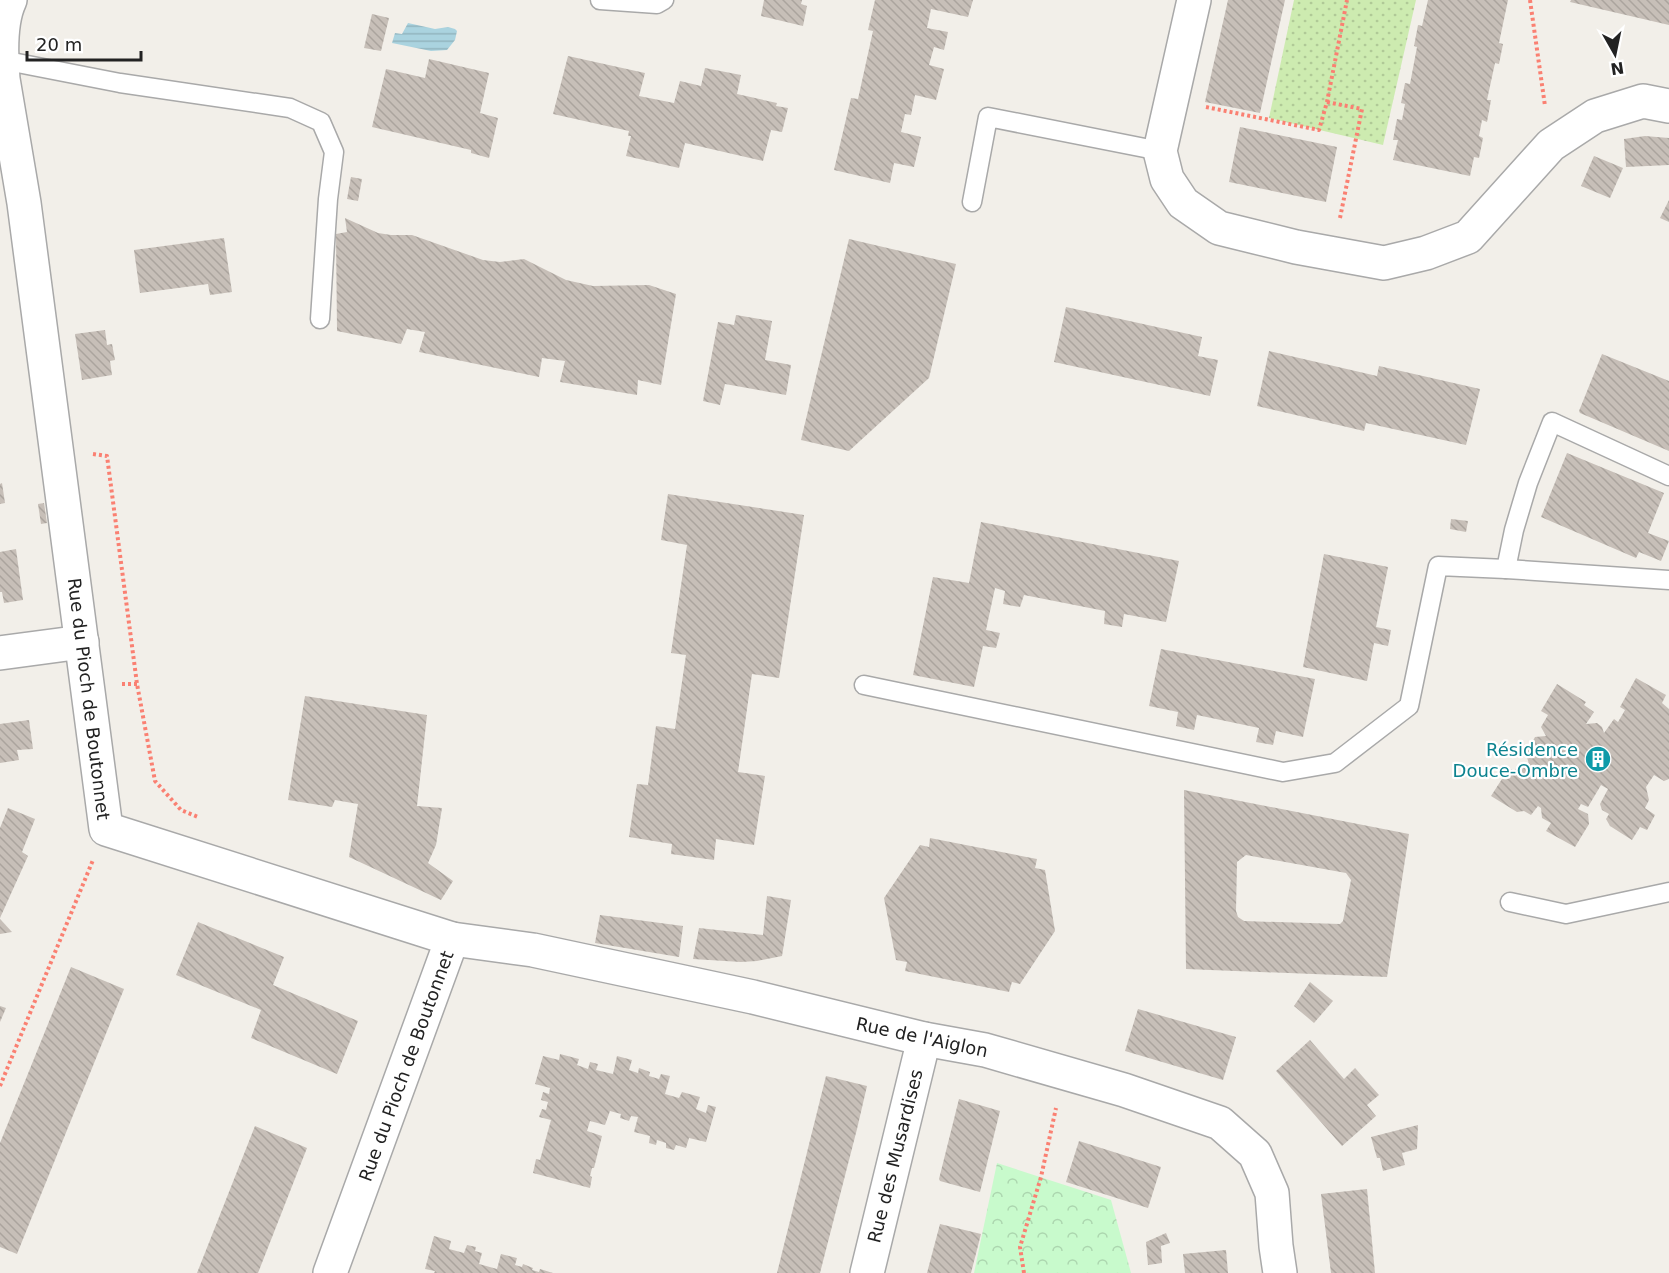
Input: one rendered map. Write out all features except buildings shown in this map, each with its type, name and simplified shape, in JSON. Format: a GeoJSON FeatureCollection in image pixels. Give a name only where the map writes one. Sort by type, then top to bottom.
{"type":"FeatureCollection","features":[{"type":"Feature","properties":{"kind":"street","name":"Rue du Pioch de Boutonnet"},"geometry":{"type":"LineString","coordinates":[[10,0],[5,11],[3,79],[25,215],[106,829],[452,939],[330,1273]]}},
{"type":"Feature","properties":{"kind":"street"},"geometry":{"type":"LineString","coordinates":[[1194,0],[1160,151],[1167,179],[1183,203],[1219,228],[1296,247],[1384,263],[1426,253],[1468,237],[1551,145],[1595,116],[1643,101],[1669,106]]}},
{"type":"Feature","properties":{"kind":"street"},"geometry":{"type":"LineString","coordinates":[[0,654],[82,642]]}},
{"type":"Feature","properties":{"kind":"street","name":"Rue de l'Aiglon"},"geometry":{"type":"LineString","coordinates":[[452,939],[533,950],[753,998],[924,1039],[986,1050],[1124,1090],[1220,1123],[1255,1154],[1272,1193],[1280,1273]]}},
{"type":"Feature","properties":{"kind":"street","name":"Rue des Musardises"},"geometry":{"type":"LineString","coordinates":[[867,1273],[924,1039]]}},
{"type":"Feature","properties":{"kind":"lane"},"geometry":{"type":"LineString","coordinates":[[600,0],[657,4],[664,0]]}},
{"type":"Feature","properties":{"kind":"lane"},"geometry":{"type":"LineString","coordinates":[[2,60],[120,83],[290,108],[321,122],[334,152],[328,199],[320,319]]}},
{"type":"Feature","properties":{"kind":"lane"},"geometry":{"type":"LineString","coordinates":[[972,202],[988,117],[1160,151]]}},
{"type":"Feature","properties":{"kind":"lane"},"geometry":{"type":"LineString","coordinates":[[1506,569],[1514,530],[1528,483],[1552,422],[1669,477]]}},
{"type":"Feature","properties":{"kind":"lane"},"geometry":{"type":"LineString","coordinates":[[864,685],[1283,772],[1335,763],[1409,706],[1438,566],[1669,580]]}},
{"type":"Feature","properties":{"kind":"lane"},"geometry":{"type":"LineString","coordinates":[[1510,902],[1566,914],[1669,892]]}},
{"type":"Feature","properties":{"kind":"path"},"geometry":{"type":"LineString","coordinates":[[1172,100],[1319,130],[1327,102],[1347,0]]}},
{"type":"Feature","properties":{"kind":"path"},"geometry":{"type":"LineString","coordinates":[[1530,0],[1551,145]]}},
{"type":"Feature","properties":{"kind":"path"},"geometry":{"type":"LineString","coordinates":[[1327,102],[1362,109],[1354,138],[1333,254]]}},
{"type":"Feature","properties":{"kind":"path"},"geometry":{"type":"LineString","coordinates":[[91,454],[107,456],[137,684],[155,781],[181,810],[203,819]]}},
{"type":"Feature","properties":{"kind":"path"},"geometry":{"type":"LineString","coordinates":[[0,1086],[106,829]]}},
{"type":"Feature","properties":{"kind":"path"},"geometry":{"type":"LineString","coordinates":[[1024,1273],[1020,1247],[1041,1177],[1063,1072]]}},
{"type":"Feature","properties":{"kind":"green space"},"geometry":{"type":"Polygon","coordinates":[[[1294,0],[1416,0],[1383,145],[1269,118],[1294,0]]]}},
{"type":"Feature","properties":{"kind":"green space"},"geometry":{"type":"Polygon","coordinates":[[[997,1163],[1111,1200],[1131,1273],[974,1273],[997,1163]]]}},
{"type":"Feature","properties":{"kind":"water"},"geometry":{"type":"Polygon","coordinates":[[[408,23],[435,29],[448,27],[455,29],[457,31],[455,40],[447,50],[431,51],[392,43],[395,33],[402,34],[408,23]]]}},
{"type":"Feature","properties":{"kind":"place","name":"Résidence Douce-Ombre"},"geometry":{"type":"Point","coordinates":[1598,759]}}]}
